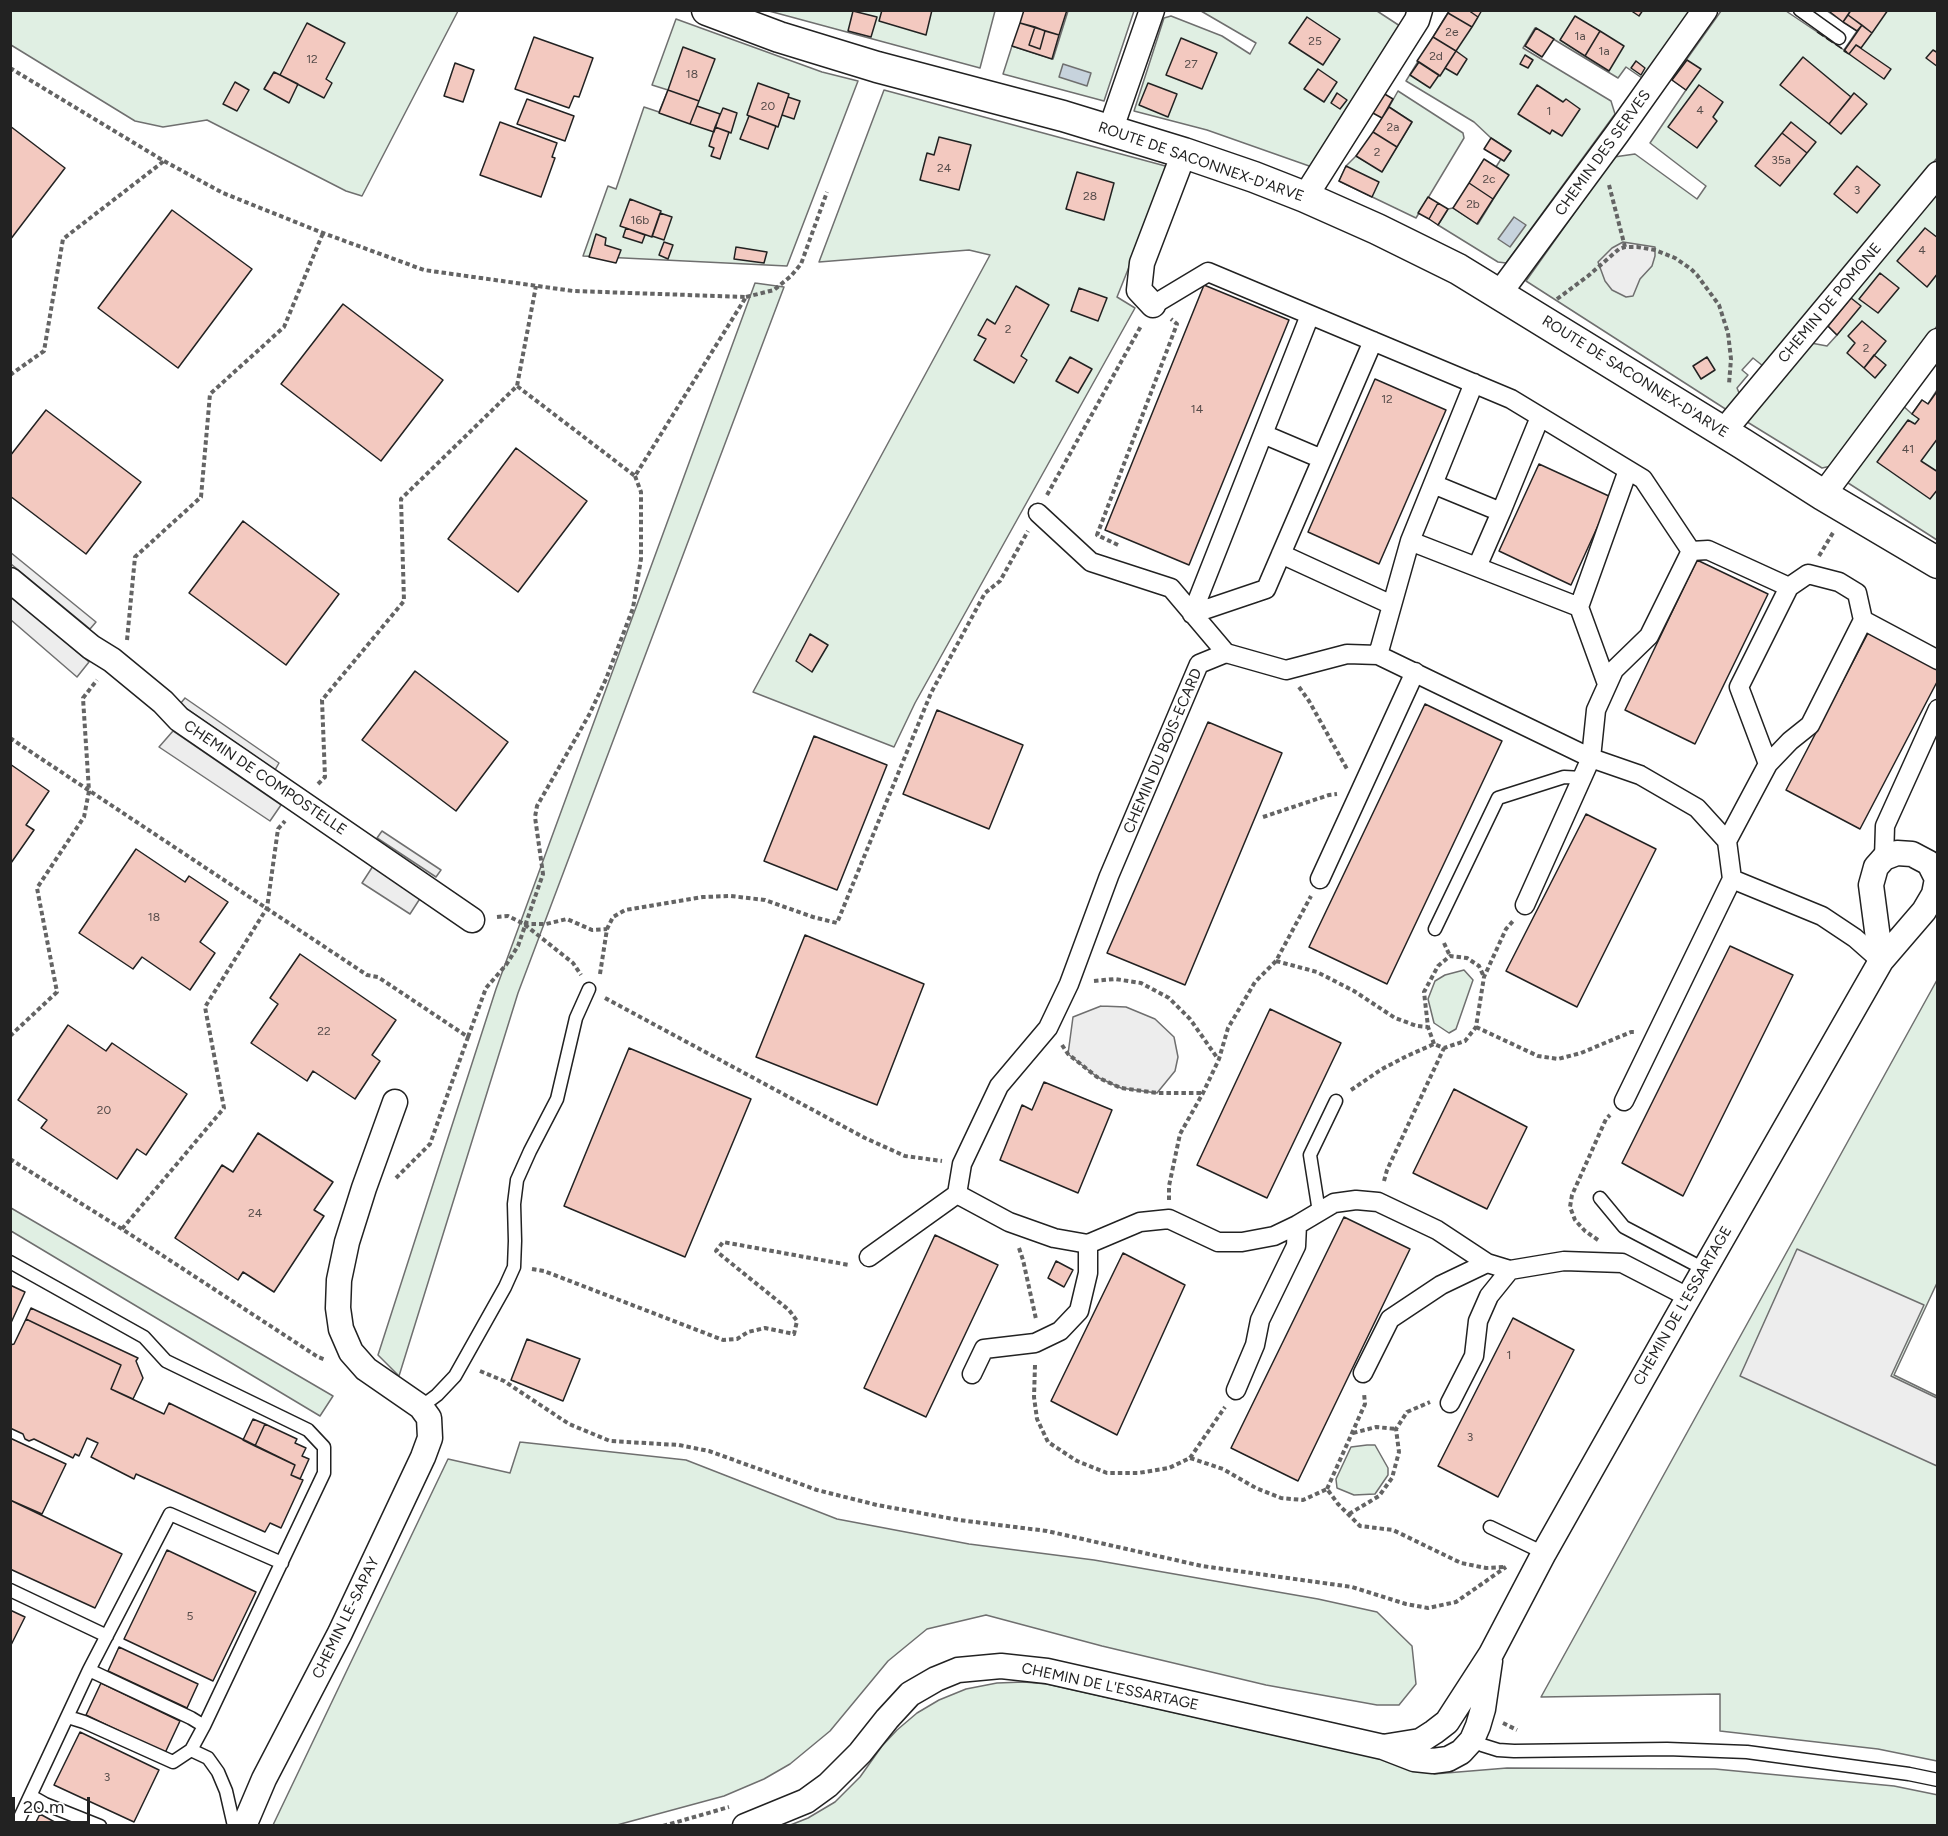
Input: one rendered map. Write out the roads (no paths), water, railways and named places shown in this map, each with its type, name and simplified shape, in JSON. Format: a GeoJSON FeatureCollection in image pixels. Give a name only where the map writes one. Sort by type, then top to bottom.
{"type":"FeatureCollection","features":[{"type":"Feature","properties":{"kind":"street","name":"ROUTE DE SACONNEX-D'ARVE"},"geometry":{"type":"LineString","coordinates":[[707,10],[779,37],[877,67],[1064,116],[1185,153],[1305,197],[1458,269],[1835,503],[1938,563]]}},
{"type":"Feature","properties":{"kind":"street"},"geometry":{"type":"LineString","coordinates":[[1110,131],[1152,10]]}},
{"type":"Feature","properties":{"kind":"street","name":"CHEMIN DES SERVES"},"geometry":{"type":"LineString","coordinates":[[1499,294],[1705,10]]}},
{"type":"Feature","properties":{"kind":"street"},"geometry":{"type":"LineString","coordinates":[[1305,197],[1413,14]]}},
{"type":"Feature","properties":{"kind":"street"},"geometry":{"type":"LineString","coordinates":[[1185,153],[1142,263],[1139,290],[1153,305],[1208,272],[1511,399],[1643,479],[1691,551]]}},
{"type":"Feature","properties":{"kind":"street","name":"CHEMIN DE POMONE"},"geometry":{"type":"LineString","coordinates":[[1723,432],[1938,174]]}},
{"type":"Feature","properties":{"kind":"street"},"geometry":{"type":"LineString","coordinates":[[1192,614],[1310,315]]}},
{"type":"Feature","properties":{"kind":"street"},"geometry":{"type":"LineString","coordinates":[[1835,503],[1938,340]]}},
{"type":"Feature","properties":{"kind":"street"},"geometry":{"type":"LineString","coordinates":[[1192,614],[1266,589],[1373,341]]}},
{"type":"Feature","properties":{"kind":"street"},"geometry":{"type":"LineString","coordinates":[[1378,655],[1410,541],[1474,383]]}},
{"type":"Feature","properties":{"kind":"street"},"geometry":{"type":"LineString","coordinates":[[1477,567],[1540,417]]}},
{"type":"Feature","properties":{"kind":"street"},"geometry":{"type":"LineString","coordinates":[[1263,434],[1322,459]]}},
{"type":"Feature","properties":{"kind":"street"},"geometry":{"type":"LineString","coordinates":[[1607,684],[1579,608],[1628,470]]}},
{"type":"Feature","properties":{"kind":"street"},"geometry":{"type":"LineString","coordinates":[[1433,484],[1501,512]]}},
{"type":"Feature","properties":{"kind":"street"},"geometry":{"type":"LineString","coordinates":[[1038,513],[1091,562],[1171,588],[1226,653],[1286,670],[1347,654],[1378,655],[1591,758],[1640,775],[1698,808],[1727,841],[1732,879],[1624,1101]]}},
{"type":"Feature","properties":{"kind":"street"},"geometry":{"type":"LineString","coordinates":[[1410,541],[1579,608]]}},
{"type":"Feature","properties":{"kind":"street"},"geometry":{"type":"LineString","coordinates":[[1691,551],[1708,550],[1789,587]]}},
{"type":"Feature","properties":{"kind":"street"},"geometry":{"type":"LineString","coordinates":[[1525,905],[1591,758],[1596,710],[1607,684],[1614,670],[1649,636],[1691,551]]}},
{"type":"Feature","properties":{"kind":"street"},"geometry":{"type":"LineString","coordinates":[[1281,554],[1392,606]]}},
{"type":"Feature","properties":{"kind":"street"},"geometry":{"type":"LineString","coordinates":[[1727,841],[1768,764],[1790,741],[1810,726],[1863,620],[1857,593],[1839,582],[1808,574],[1789,587],[1739,687],[1768,764]]}},
{"type":"Feature","properties":{"kind":"street","name":"CHEMIN DE COMPOSTELLE"},"geometry":{"type":"LineString","coordinates":[[10,580],[91,647],[112,660],[163,702],[179,719],[472,920]]}},
{"type":"Feature","properties":{"kind":"street"},"geometry":{"type":"LineString","coordinates":[[1863,620],[1938,660]]}},
{"type":"Feature","properties":{"kind":"street","name":"CHEMIN DU BOIS-ECARD"},"geometry":{"type":"LineString","coordinates":[[957,1194],[962,1164],[999,1086],[1048,1028],[1069,984],[1109,876],[1199,663],[1226,653]]}},
{"type":"Feature","properties":{"kind":"street"},"geometry":{"type":"LineString","coordinates":[[1320,879],[1415,672]]}},
{"type":"Feature","properties":{"kind":"street"},"geometry":{"type":"LineString","coordinates":[[1881,961],[1871,885],[1875,867],[1884,858],[1885,826],[1938,709]]}},
{"type":"Feature","properties":{"kind":"street","name":"CHEMIN DE L'ESSARTAGE"},"geometry":{"type":"LineString","coordinates":[[1383,1747],[1420,1741],[1447,1722],[1491,1654],[1539,1561],[1881,961],[1924,911],[1934,894],[1937,878],[1929,863],[1912,854],[1897,853],[1884,858]]}},
{"type":"Feature","properties":{"kind":"street"},"geometry":{"type":"LineString","coordinates":[[1732,879],[1822,916],[1855,938],[1881,961]]}},
{"type":"Feature","properties":{"kind":"street"},"geometry":{"type":"LineString","coordinates":[[395,1102],[363,1188],[345,1252],[339,1280],[338,1308],[341,1329],[351,1352],[366,1370],[421,1407]]}},
{"type":"Feature","properties":{"kind":"street"},"geometry":{"type":"LineString","coordinates":[[869,1257],[957,1194],[1009,1222],[1054,1238],[1088,1244],[1140,1222],[1169,1219],[1218,1242],[1242,1242],[1274,1236],[1334,1203],[1356,1200],[1378,1202],[1437,1230],[1487,1263],[1510,1270],[1564,1261],[1622,1263],[1688,1297]]}},
{"type":"Feature","properties":{"kind":"street"},"geometry":{"type":"LineString","coordinates":[[1236,1390],[1256,1345],[1260,1320],[1296,1246],[1297,1225]]}},
{"type":"Feature","properties":{"kind":"street"},"geometry":{"type":"LineString","coordinates":[[972,1374],[984,1349],[1035,1343],[1060,1331],[1079,1311],[1088,1273],[1088,1244]]}},
{"type":"Feature","properties":{"kind":"street"},"geometry":{"type":"LineString","coordinates":[[1363,1373],[1390,1319],[1441,1285],[1487,1263]]}},
{"type":"Feature","properties":{"kind":"street"},"geometry":{"type":"LineString","coordinates":[[1450,1403],[1474,1356],[1478,1321],[1490,1296],[1510,1270]]}},
{"type":"Feature","properties":{"kind":"street","name":"CHEMIN LE-SAPAY"},"geometry":{"type":"LineString","coordinates":[[244,1826],[264,1779],[340,1633],[423,1457],[430,1438],[429,1418],[421,1407]]}},
{"type":"Feature","properties":{"kind":"street","name":"CHEMIN DE L'ESSARTAGE"},"geometry":{"type":"LineString","coordinates":[[740,1815],[806,1801],[828,1785],[860,1753],[910,1694],[958,1670],[1001,1666],[1047,1671],[1383,1747],[1414,1759],[1433,1761],[1448,1759],[1461,1752],[1472,1740],[1483,1709],[1491,1654]]}},
{"type":"Feature","properties":{"kind":"lane"},"geometry":{"type":"LineString","coordinates":[[1800,10],[1839,38]]}},
{"type":"Feature","properties":{"kind":"lane"},"geometry":{"type":"LineString","coordinates":[[1435,929],[1498,798],[1564,777],[1583,778]]}},
{"type":"Feature","properties":{"kind":"lane"},"geometry":{"type":"LineString","coordinates":[[421,1407],[438,1395],[455,1376],[514,1267],[514,1204],[517,1180],[557,1099],[576,1018],[589,989]]}},
{"type":"Feature","properties":{"kind":"lane"},"geometry":{"type":"LineString","coordinates":[[1319,1212],[1310,1155],[1336,1101]]}},
{"type":"Feature","properties":{"kind":"lane"},"geometry":{"type":"LineString","coordinates":[[1600,1198],[1624,1227],[1704,1269]]}},
{"type":"Feature","properties":{"kind":"lane"},"geometry":{"type":"LineString","coordinates":[[10,1262],[144,1337],[166,1361],[308,1430],[324,1447],[324,1473],[191,1750],[173,1762],[69,1717]]}},
{"type":"Feature","properties":{"kind":"lane"},"geometry":{"type":"LineString","coordinates":[[16,1826],[69,1717],[89,1670],[170,1514],[282,1563]]}},
{"type":"Feature","properties":{"kind":"lane"},"geometry":{"type":"LineString","coordinates":[[1490,1527],[1539,1561]]}},
{"type":"Feature","properties":{"kind":"lane"},"geometry":{"type":"LineString","coordinates":[[10,1590],[107,1636]]}},
{"type":"Feature","properties":{"kind":"lane"},"geometry":{"type":"LineString","coordinates":[[89,1670],[204,1726]]}},
{"type":"Feature","properties":{"kind":"lane"},"geometry":{"type":"LineString","coordinates":[[1472,1740],[1498,1750],[1514,1751],[1667,1749],[1747,1752],[1938,1780]]}},
{"type":"Feature","properties":{"kind":"lane"},"geometry":{"type":"LineString","coordinates":[[191,1750],[208,1758],[218,1772],[226,1791],[234,1826]]}},
{"type":"Feature","properties":{"kind":"lane"},"geometry":{"type":"LineString","coordinates":[[31,1796],[100,1826]]}}]}
